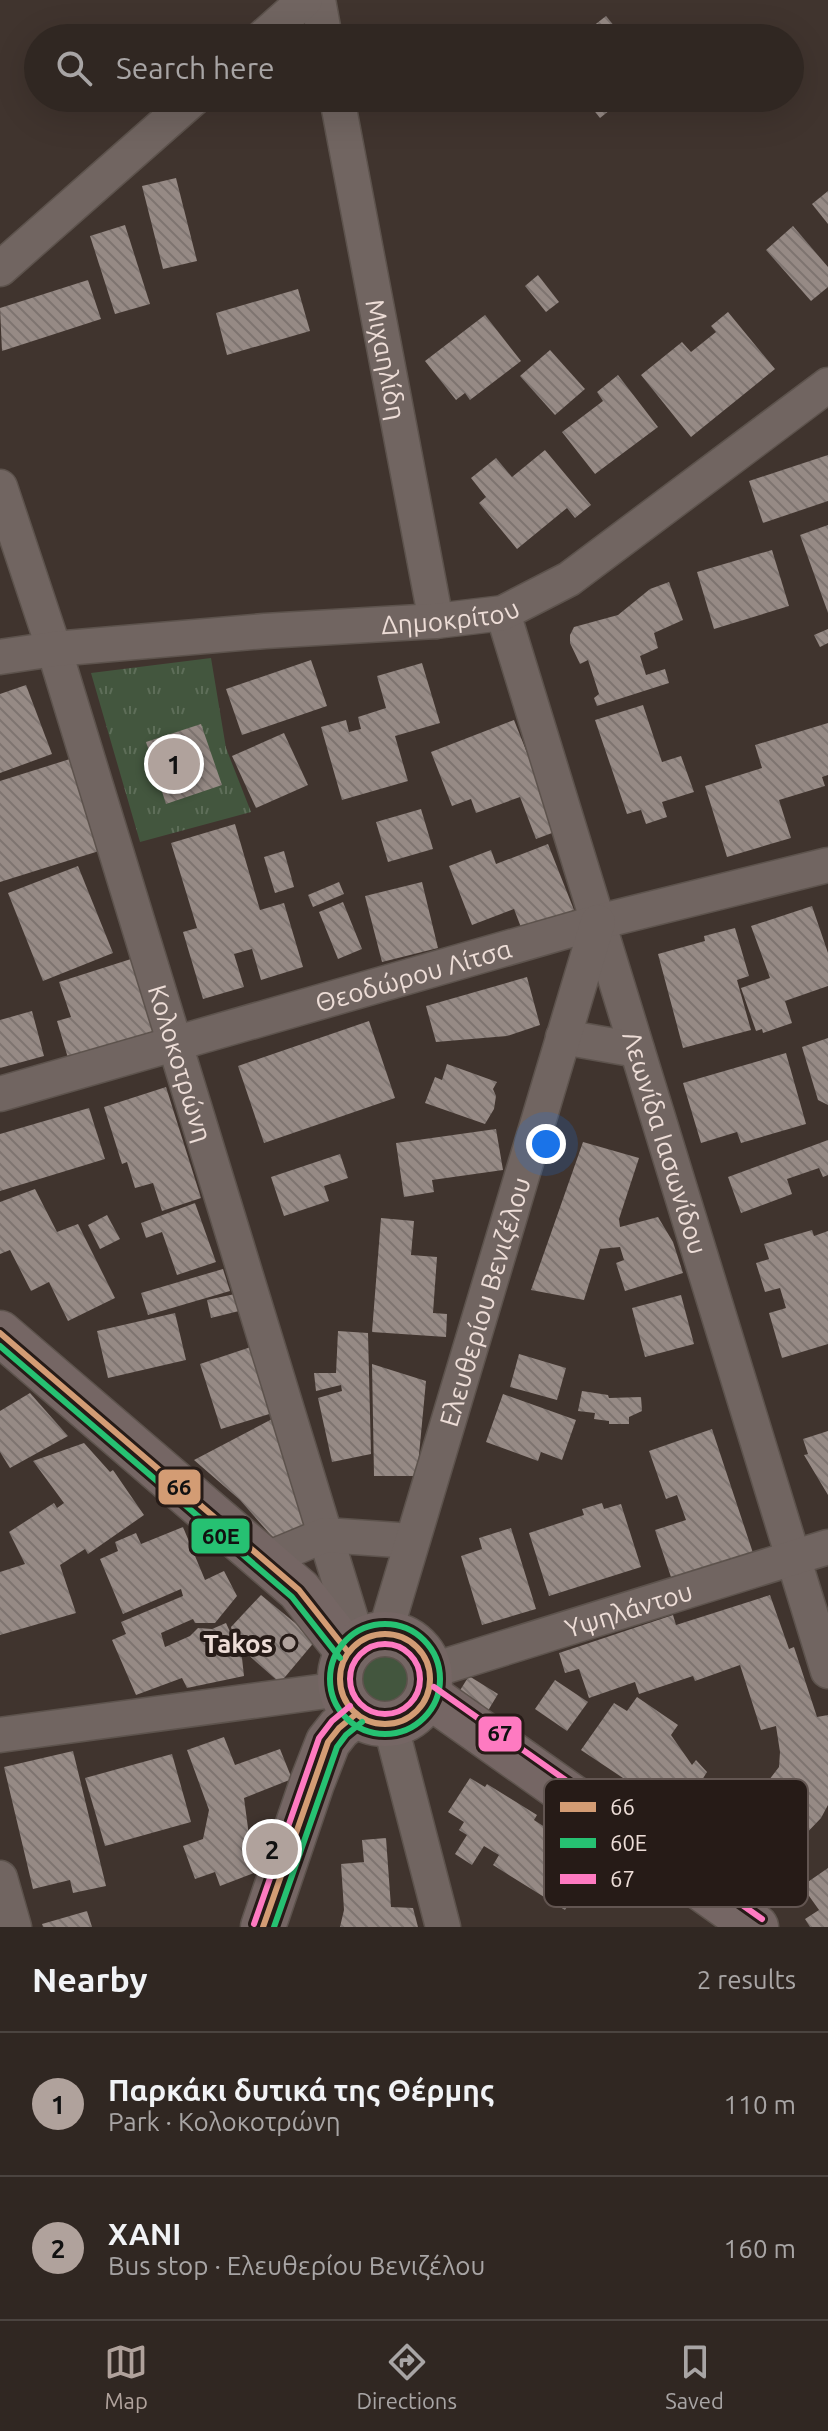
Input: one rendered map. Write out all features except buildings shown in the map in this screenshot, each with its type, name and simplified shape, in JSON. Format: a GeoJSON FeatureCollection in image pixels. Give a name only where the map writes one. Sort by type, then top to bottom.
{"type":"FeatureCollection","features":[{"type":"Feature","properties":{"kind":"main road"},"geometry":{"type":"LineString","coordinates":[[0,1333],[299,1590],[363,1676],[402,1721],[422,1705],[429,1683],[422,1652],[405,1638],[363,1676]]}},
{"type":"Feature","properties":{"kind":"main road","name":"Ελευθερίου Βενιζέλου"},"geometry":{"type":"LineString","coordinates":[[263,1927],[328,1742],[339,1728],[363,1676]]}},
{"type":"Feature","properties":{"kind":"main road"},"geometry":{"type":"LineString","coordinates":[[429,1683],[558,1779]]}},
{"type":"Feature","properties":{"kind":"main road"},"geometry":{"type":"LineString","coordinates":[[729,1907],[756,1927]]}},
{"type":"Feature","properties":{"kind":"street"},"geometry":{"type":"LineString","coordinates":[[278,24],[305,0]]}},
{"type":"Feature","properties":{"kind":"street"},"geometry":{"type":"LineString","coordinates":[[318,0],[322,24]]}},
{"type":"Feature","properties":{"kind":"street"},"geometry":{"type":"LineString","coordinates":[[0,269],[178,112]]}},
{"type":"Feature","properties":{"kind":"street","name":"Μιχαηλίδη"},"geometry":{"type":"LineString","coordinates":[[340,112],[436,621]]}},
{"type":"Feature","properties":{"kind":"street","name":"Δημοκρίτου"},"geometry":{"type":"LineString","coordinates":[[0,657],[54,649],[265,631],[436,621],[503,613],[569,579],[828,385]]}},
{"type":"Feature","properties":{"kind":"street","name":"Κολοκοτρώνη"},"geometry":{"type":"LineString","coordinates":[[0,487],[54,649],[325,1535],[363,1676],[443,1927]]}},
{"type":"Feature","properties":{"kind":"street","name":"Λεωνίδα Ιασωνίδου"},"geometry":{"type":"LineString","coordinates":[[503,613],[828,1671]]}},
{"type":"Feature","properties":{"kind":"street","name":"Θεοδώρου Λίτσα"},"geometry":{"type":"LineString","coordinates":[[0,1094],[598,922],[828,865]]}},
{"type":"Feature","properties":{"kind":"street","name":"Ελευθερίου Βενιζέλου"},"geometry":{"type":"LineString","coordinates":[[363,1676],[412,1541],[598,922]]}},
{"type":"Feature","properties":{"kind":"street"},"geometry":{"type":"LineString","coordinates":[[563,1037],[637,1050]]}},
{"type":"Feature","properties":{"kind":"street"},"geometry":{"type":"LineString","coordinates":[[265,1560],[325,1535],[412,1541]]}},
{"type":"Feature","properties":{"kind":"street","name":"Υψηλάντου"},"geometry":{"type":"LineString","coordinates":[[429,1683],[828,1547]]}},
{"type":"Feature","properties":{"kind":"street"},"geometry":{"type":"LineString","coordinates":[[0,1735],[363,1676]]}},
{"type":"Feature","properties":{"kind":"street"},"geometry":{"type":"LineString","coordinates":[[0,1878],[14,1927]]}},
{"type":"Feature","properties":{"kind":"green space"},"geometry":{"type":"Polygon","coordinates":[[[211,658],[226,748],[251,812],[140,842],[91,673],[211,658]]]}},
{"type":"Feature","properties":{"kind":"green space"},"geometry":{"type":"Polygon","coordinates":[[[385,1653],[403,1661],[411,1679],[403,1697],[385,1705],[367,1697],[359,1679],[367,1661],[385,1653]]]}},
{"type":"Feature","properties":{"kind":"transit line","name":"66"},"geometry":{"type":"LineString","coordinates":[[0,1333],[299,1590],[348,1652]]}},
{"type":"Feature","properties":{"kind":"transit line","name":"60Ε"},"geometry":{"type":"LineString","coordinates":[[0,1346],[292,1597],[340,1658]]}},
{"type":"Feature","properties":{"kind":"transit line","name":"60Ε"},"geometry":{"type":"LineString","coordinates":[[385,1624],[406,1628],[424,1640],[436,1658],[440,1679],[436,1700],[424,1718],[406,1730],[385,1734],[364,1730],[346,1718],[334,1700],[330,1679],[334,1658],[346,1640],[364,1628],[385,1624]]}},
{"type":"Feature","properties":{"kind":"transit line","name":"66"},"geometry":{"type":"LineString","coordinates":[[385,1634],[402,1638],[417,1647],[426,1662],[430,1679],[426,1696],[417,1711],[402,1720],[385,1724],[368,1720],[353,1711],[344,1696],[340,1679],[344,1662],[353,1647],[368,1638],[385,1634]]}},
{"type":"Feature","properties":{"kind":"transit line","name":"67"},"geometry":{"type":"LineString","coordinates":[[385,1644],[410,1654],[420,1679],[410,1704],[385,1714],[360,1704],[350,1679],[360,1654],[385,1644]]}},
{"type":"Feature","properties":{"kind":"transit line","name":"67"},"geometry":{"type":"LineString","coordinates":[[434,1687],[564,1779]]}},
{"type":"Feature","properties":{"kind":"transit line","name":"67"},"geometry":{"type":"LineString","coordinates":[[254,1924],[319,1738],[332,1721],[350,1706]]}},
{"type":"Feature","properties":{"kind":"transit line","name":"66"},"geometry":{"type":"LineString","coordinates":[[263,1927],[328,1742],[356,1714]]}},
{"type":"Feature","properties":{"kind":"transit line","name":"60Ε"},"geometry":{"type":"LineString","coordinates":[[274,1927],[337,1747],[362,1722]]}},
{"type":"Feature","properties":{"kind":"transit line","name":"67"},"geometry":{"type":"LineString","coordinates":[[745,1907],[762,1919]]}},
{"type":"Feature","properties":{"kind":"place","name":"Παρκάκι δυτικά της Θέρμης"},"geometry":{"type":"Point","coordinates":[174,764]}},
{"type":"Feature","properties":{"kind":"place","name":"Takos"},"geometry":{"type":"Point","coordinates":[289,1643]}},
{"type":"Feature","properties":{"kind":"place","name":"ΧΑΝΙ"},"geometry":{"type":"Point","coordinates":[272,1849]}}]}
